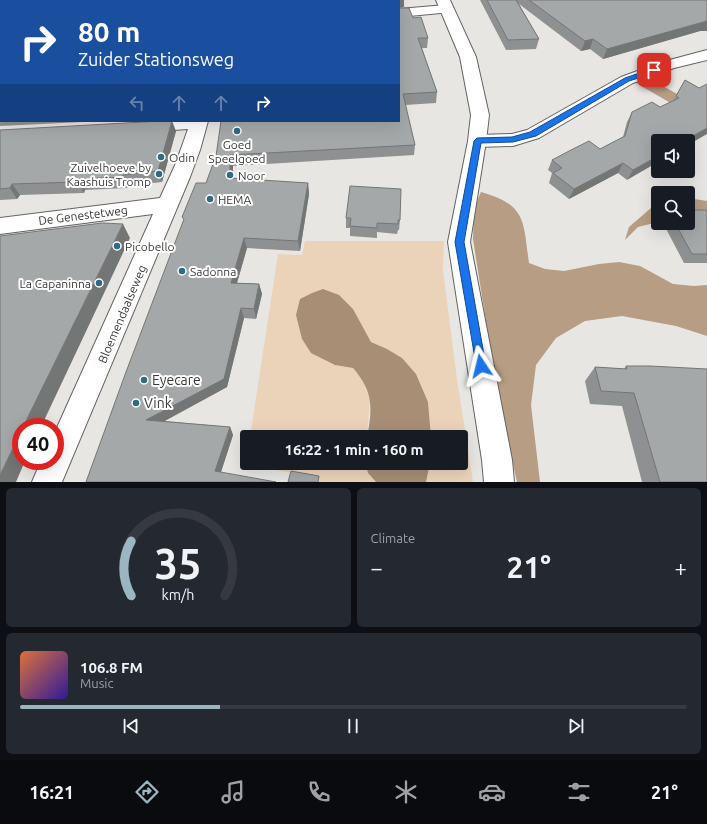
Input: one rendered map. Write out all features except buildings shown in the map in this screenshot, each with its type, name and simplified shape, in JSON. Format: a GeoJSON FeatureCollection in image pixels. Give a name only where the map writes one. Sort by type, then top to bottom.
{"type":"FeatureCollection","features":[{"type":"Feature","properties":{"kind":"street"},"geometry":{"type":"LineString","coordinates":[[400,13],[445,4],[468,57],[480,115],[477,141],[459,242],[497,460],[499,482]]}},
{"type":"Feature","properties":{"kind":"street"},"geometry":{"type":"LineString","coordinates":[[477,141],[513,140],[533,134],[627,80],[668,65],[707,55]]}},
{"type":"Feature","properties":{"kind":"street"},"geometry":{"type":"LineString","coordinates":[[127,127],[198,122]]}},
{"type":"Feature","properties":{"kind":"street","name":"Bloemendaalseweg"},"geometry":{"type":"LineString","coordinates":[[47,482],[113,337],[167,204],[188,160],[198,122]]}},
{"type":"Feature","properties":{"kind":"street","name":"De Genestetweg"},"geometry":{"type":"LineString","coordinates":[[0,226],[167,204]]}},
{"type":"Feature","properties":{"kind":"shaded area"},"geometry":{"type":"Polygon","coordinates":[[[649,78],[707,111],[707,124],[636,83],[649,78]]]}},
{"type":"Feature","properties":{"kind":"shaded area"},"geometry":{"type":"Polygon","coordinates":[[[481,192],[496,197],[515,209],[523,226],[529,263],[545,269],[564,271],[599,264],[619,262],[640,266],[673,284],[694,286],[707,285],[707,336],[676,326],[622,316],[585,321],[556,338],[536,365],[531,405],[540,482],[517,482],[498,398],[473,239],[474,208],[481,192]]]}},
{"type":"Feature","properties":{"kind":"shaded area"},"geometry":{"type":"Polygon","coordinates":[[[695,199],[707,201],[707,220],[695,221],[695,199]]]}},
{"type":"Feature","properties":{"kind":"shaded area"},"geometry":{"type":"Polygon","coordinates":[[[651,208],[651,224],[638,227],[625,240],[629,227],[651,208]]]}},
{"type":"Feature","properties":{"kind":"shaded area"},"geometry":{"type":"Polygon","coordinates":[[[305,241],[444,241],[443,271],[465,430],[430,430],[428,402],[402,358],[371,342],[353,309],[335,365],[353,368],[363,380],[370,400],[368,430],[251,430],[278,254],[302,255],[305,241]]]}},
{"type":"Feature","properties":{"kind":"shaded area"},"geometry":{"type":"Polygon","coordinates":[[[323,289],[339,295],[353,309],[371,342],[402,358],[416,374],[428,402],[430,430],[368,430],[370,400],[368,392],[360,376],[353,368],[335,365],[311,353],[302,339],[296,315],[300,299],[323,289]]]}},
{"type":"Feature","properties":{"kind":"shaded area"},"geometry":{"type":"Polygon","coordinates":[[[468,450],[473,482],[426,482],[429,470],[468,470],[468,450]]]}},
{"type":"Feature","properties":{"kind":"shaded area"},"geometry":{"type":"Polygon","coordinates":[[[274,470],[367,470],[376,482],[317,482],[317,476],[274,470]]]}},
{"type":"Feature","properties":{"kind":"shaded area"},"geometry":{"type":"Polygon","coordinates":[[[367,470],[429,470],[426,482],[376,482],[367,470]]]}},
{"type":"Feature","properties":{"kind":"place","name":"Goed Speelgoed"},"geometry":{"type":"Point","coordinates":[237,131]}},
{"type":"Feature","properties":{"kind":"place","name":"Odin"},"geometry":{"type":"Point","coordinates":[161,157]}},
{"type":"Feature","properties":{"kind":"place","name":"Zuivelhoeve by Kaashuis Tromp"},"geometry":{"type":"Point","coordinates":[159,174]}},
{"type":"Feature","properties":{"kind":"place","name":"Noor"},"geometry":{"type":"Point","coordinates":[230,175]}},
{"type":"Feature","properties":{"kind":"place","name":"HEMA"},"geometry":{"type":"Point","coordinates":[210,199]}},
{"type":"Feature","properties":{"kind":"place","name":"Picobello"},"geometry":{"type":"Point","coordinates":[117,246]}},
{"type":"Feature","properties":{"kind":"place","name":"Sadonna"},"geometry":{"type":"Point","coordinates":[182,271]}},
{"type":"Feature","properties":{"kind":"place","name":"La Capaninna"},"geometry":{"type":"Point","coordinates":[99,283]}},
{"type":"Feature","properties":{"kind":"place","name":"Eyecare"},"geometry":{"type":"Point","coordinates":[144,380]}},
{"type":"Feature","properties":{"kind":"place","name":"Vink"},"geometry":{"type":"Point","coordinates":[136,403]}},
{"type":"Feature","properties":{"kind":"route"},"geometry":{"type":"LineString","coordinates":[[481,366],[459,242],[477,141],[513,140],[533,134],[627,80],[654,70]]}}]}
